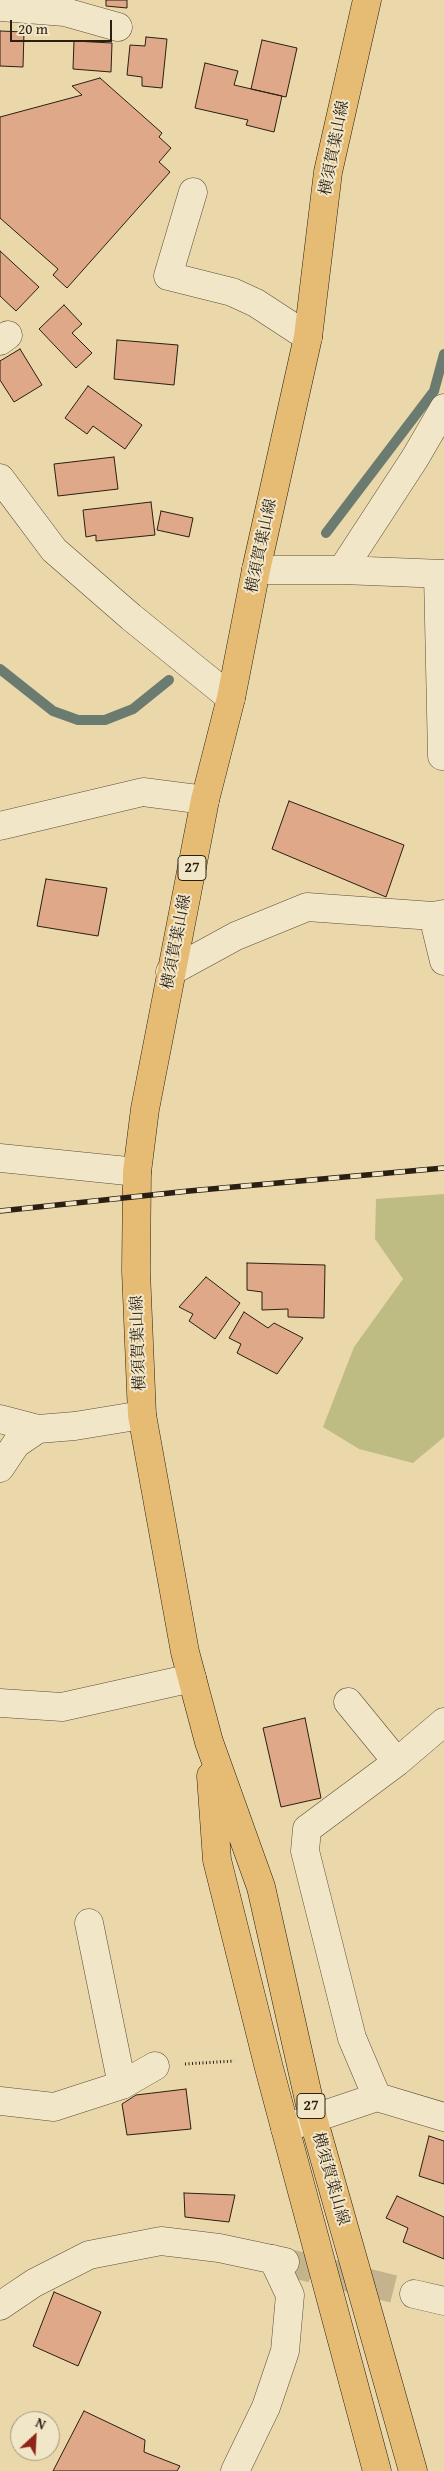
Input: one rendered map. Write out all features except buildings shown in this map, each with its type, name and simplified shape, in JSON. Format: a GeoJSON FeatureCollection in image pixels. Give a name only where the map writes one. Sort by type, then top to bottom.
{"type":"FeatureCollection","features":[{"type":"Feature","properties":{"kind":"main road","name":"横須賀葉山線"},"geometry":{"type":"LineString","coordinates":[[367,0],[328,172],[308,337],[256,570],[231,698],[206,800],[170,972],[145,1109],[137,1172],[136,1271],[142,1414],[185,1652],[209,1742],[261,1886],[313,2118],[413,2471]]}},
{"type":"Feature","properties":{"kind":"main road","name":"横須賀葉山線"},"geometry":{"type":"LineString","coordinates":[[209,1742],[217,1860],[285,2128],[377,2471]]}},
{"type":"Feature","properties":{"kind":"street"},"geometry":{"type":"LineString","coordinates":[[0,7],[65,12],[118,27]]}},
{"type":"Feature","properties":{"kind":"street"},"geometry":{"type":"LineString","coordinates":[[192,192],[168,276],[232,292],[256,303],[308,337]]}},
{"type":"Feature","properties":{"kind":"street"},"geometry":{"type":"LineString","coordinates":[[342,570],[415,458],[444,408]]}},
{"type":"Feature","properties":{"kind":"street"},"geometry":{"type":"LineString","coordinates":[[0,478],[54,550],[231,698]]}},
{"type":"Feature","properties":{"kind":"street"},"geometry":{"type":"LineString","coordinates":[[256,570],[342,570],[441,574],[442,756],[444,756]]}},
{"type":"Feature","properties":{"kind":"street"},"geometry":{"type":"LineString","coordinates":[[0,826],[143,792],[206,800]]}},
{"type":"Feature","properties":{"kind":"street"},"geometry":{"type":"LineString","coordinates":[[170,972],[236,936],[307,907],[439,915],[444,961]]}},
{"type":"Feature","properties":{"kind":"street"},"geometry":{"type":"LineString","coordinates":[[0,1158],[137,1172]]}},
{"type":"Feature","properties":{"kind":"street"},"geometry":{"type":"LineString","coordinates":[[0,1419],[38,1429],[75,1426],[142,1414]]}},
{"type":"Feature","properties":{"kind":"street"},"geometry":{"type":"LineString","coordinates":[[0,1468],[16,1444],[38,1429]]}},
{"type":"Feature","properties":{"kind":"street"},"geometry":{"type":"LineString","coordinates":[[0,1703],[62,1707],[192,1678]]}},
{"type":"Feature","properties":{"kind":"street"},"geometry":{"type":"LineString","coordinates":[[348,1702],[397,1762]]}},
{"type":"Feature","properties":{"kind":"street"},"geometry":{"type":"LineString","coordinates":[[377,2097],[352,2038],[305,1851],[307,1829],[397,1762],[444,1722]]}},
{"type":"Feature","properties":{"kind":"street"},"geometry":{"type":"LineString","coordinates":[[89,1923],[122,2085]]}},
{"type":"Feature","properties":{"kind":"street"},"geometry":{"type":"LineString","coordinates":[[0,2101],[54,2107],[122,2085],[155,2066]]}},
{"type":"Feature","properties":{"kind":"street"},"geometry":{"type":"LineString","coordinates":[[285,2128],[377,2097],[444,2117]]}},
{"type":"Feature","properties":{"kind":"street"},"geometry":{"type":"LineString","coordinates":[[0,2306],[34,2283],[89,2255],[161,2241],[219,2248],[279,2261],[290,2295],[285,2351],[266,2407],[235,2471]]}},
{"type":"Feature","properties":{"kind":"street"},"geometry":{"type":"LineString","coordinates":[[414,2294],[444,2301]]}},
{"type":"Feature","properties":{"kind":"path"},"geometry":{"type":"LineString","coordinates":[[155,2066],[267,2058]]}},
{"type":"Feature","properties":{"kind":"shaded area"},"geometry":{"type":"Polygon","coordinates":[[[444,1194],[444,1437],[413,1463],[359,1449],[323,1427],[354,1347],[403,1279],[375,1239],[376,1199],[444,1194]]]}},
{"type":"Feature","properties":{"kind":"waterway"},"geometry":{"type":"LineString","coordinates":[[326,533],[434,391],[444,354]]}},
{"type":"Feature","properties":{"kind":"waterway"},"geometry":{"type":"LineString","coordinates":[[0,669],[53,711],[78,720],[105,720],[133,709],[169,680]]}},
{"type":"Feature","properties":{"kind":"tunnel"},"geometry":{"type":"LineString","coordinates":[[285,2262],[414,2294]]}},
{"type":"Feature","properties":{"kind":"railway"},"geometry":{"type":"LineString","coordinates":[[0,1211],[189,1191],[444,1168]]}}]}
